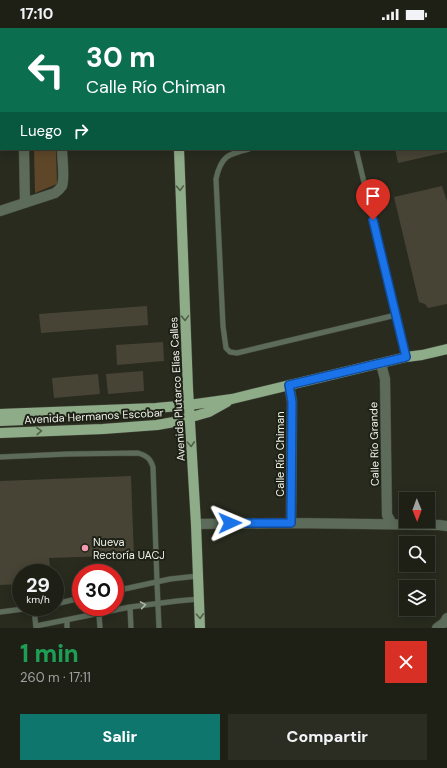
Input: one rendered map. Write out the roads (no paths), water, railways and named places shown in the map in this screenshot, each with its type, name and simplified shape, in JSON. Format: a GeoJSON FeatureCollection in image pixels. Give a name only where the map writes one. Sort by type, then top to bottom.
{"type":"FeatureCollection","features":[{"type":"Feature","properties":{"kind":"main road","name":"Avenida Plutarco Elías Calles"},"geometry":{"type":"LineString","coordinates":[[179,150],[189,405],[200,628]]}},
{"type":"Feature","properties":{"kind":"main road","name":"Avenida Hermanos Escobar"},"geometry":{"type":"LineString","coordinates":[[0,414],[156,408],[232,399],[406,357],[447,349]]}},
{"type":"Feature","properties":{"kind":"main road","name":"Avenida Hermanos Escobar"},"geometry":{"type":"LineString","coordinates":[[0,433],[103,429],[167,424],[209,412],[232,399]]}},
{"type":"Feature","properties":{"kind":"main road"},"geometry":{"type":"LineString","coordinates":[[0,421],[39,419],[49,412]]}},
{"type":"Feature","properties":{"kind":"street"},"geometry":{"type":"LineString","coordinates":[[24,150],[25,203]]}},
{"type":"Feature","properties":{"kind":"street"},"geometry":{"type":"LineString","coordinates":[[0,212],[55,193],[59,190],[62,186],[63,180],[62,150]]}},
{"type":"Feature","properties":{"kind":"street","name":"Calle Río Grande"},"geometry":{"type":"LineString","coordinates":[[380,364],[386,379],[387,515],[392,524]]}},
{"type":"Feature","properties":{"kind":"street","name":"Calle Río Chiman"},"geometry":{"type":"LineString","coordinates":[[289,385],[292,402],[291,523]]}},
{"type":"Feature","properties":{"kind":"street"},"geometry":{"type":"LineString","coordinates":[[196,524],[291,523],[447,526]]}},
{"type":"Feature","properties":{"kind":"street"},"geometry":{"type":"LineString","coordinates":[[437,628],[444,623],[447,618]]}},
{"type":"Feature","properties":{"kind":"lane"},"geometry":{"type":"LineString","coordinates":[[245,150],[232,153],[221,162],[216,179],[223,326],[226,348],[230,352],[237,353],[396,315]]}},
{"type":"Feature","properties":{"kind":"lane"},"geometry":{"type":"LineString","coordinates":[[356,150],[406,357]]}},
{"type":"Feature","properties":{"kind":"lane"},"geometry":{"type":"LineString","coordinates":[[0,457],[138,453],[151,460],[153,467],[160,628]]}},
{"type":"Feature","properties":{"kind":"lane"},"geometry":{"type":"LineString","coordinates":[[124,589],[174,578],[198,576]]}},
{"type":"Feature","properties":{"kind":"lane"},"geometry":{"type":"LineString","coordinates":[[124,608],[199,599]]}},
{"type":"Feature","properties":{"kind":"lane"},"geometry":{"type":"LineString","coordinates":[[130,607],[131,628]]}},
{"type":"Feature","properties":{"kind":"lane"},"geometry":{"type":"LineString","coordinates":[[0,612],[12,611]]}},
{"type":"Feature","properties":{"kind":"lane"},"geometry":{"type":"LineString","coordinates":[[37,616],[36,627],[88,616]]}},
{"type":"Feature","properties":{"kind":"lane"},"geometry":{"type":"LineString","coordinates":[[99,616],[100,628]]}},
{"type":"Feature","properties":{"kind":"lane"},"geometry":{"type":"LineString","coordinates":[[67,620],[67,628]]}},
{"type":"Feature","properties":{"kind":"place","name":"Nueva Rectoría UACJ"},"geometry":{"type":"Point","coordinates":[85,548]}}]}
